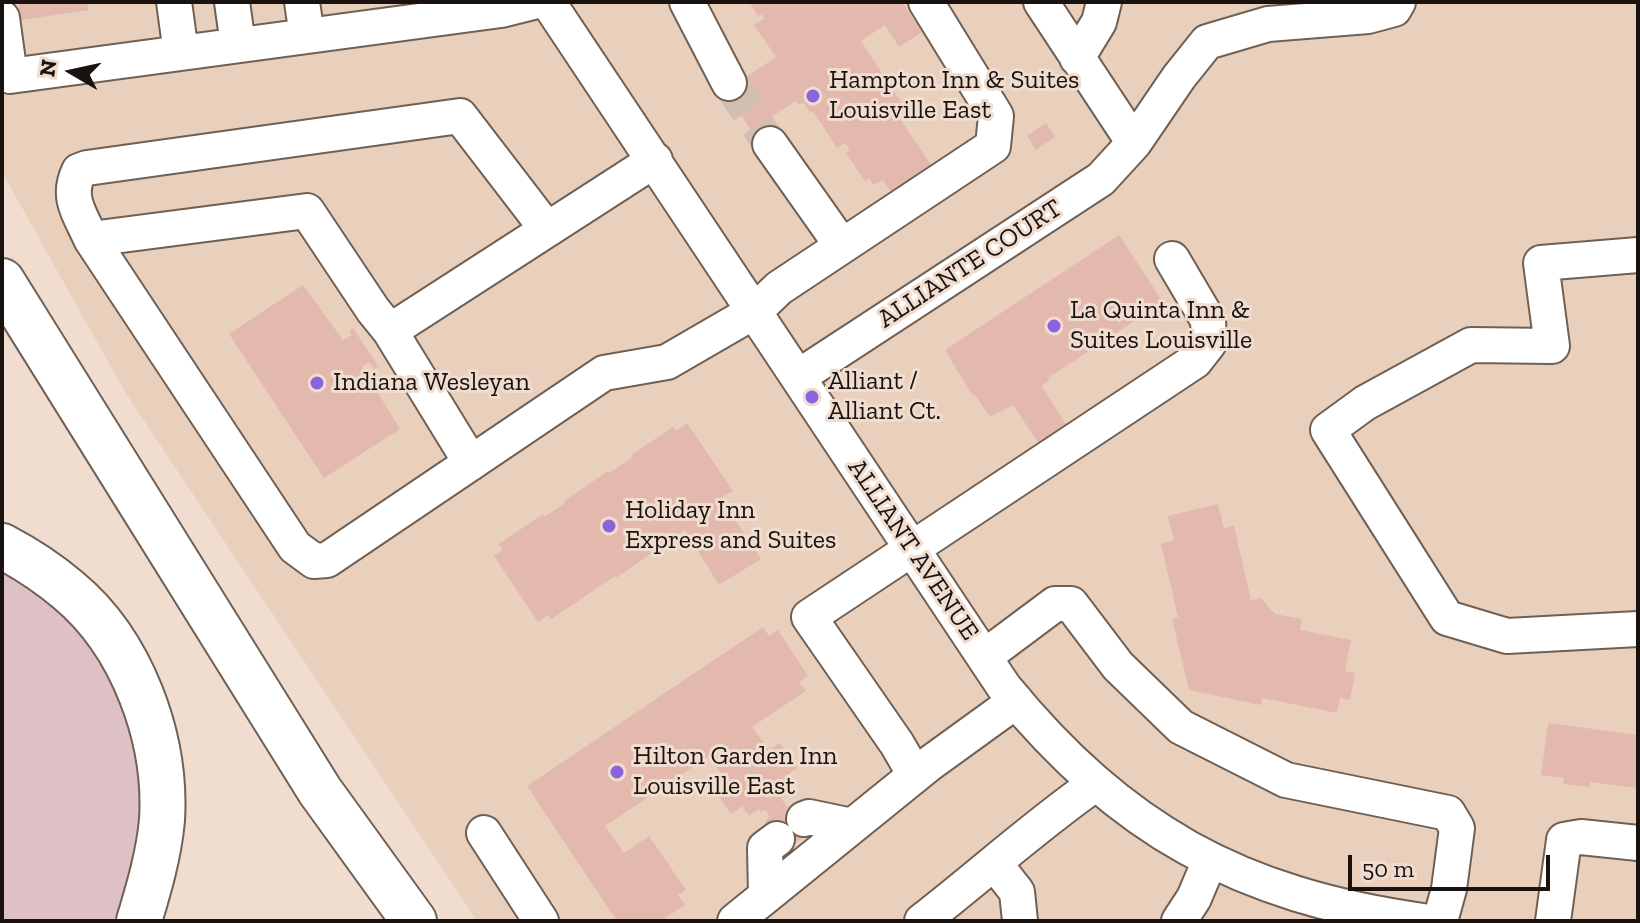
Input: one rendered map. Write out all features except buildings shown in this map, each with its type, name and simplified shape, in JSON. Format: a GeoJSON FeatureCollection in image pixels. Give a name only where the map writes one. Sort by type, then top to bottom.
{"type":"FeatureCollection","features":[{"type":"Feature","properties":{"kind":"highway"},"geometry":{"type":"LineString","coordinates":[[2,281],[320,791],[394,921]]}},
{"type":"Feature","properties":{"kind":"highway"},"geometry":{"type":"LineString","coordinates":[[2,546],[70,591],[101,626],[127,665],[148,714],[161,768],[162,820],[153,871],[139,921]]}},
{"type":"Feature","properties":{"kind":"highway"},"geometry":{"type":"LineString","coordinates":[[320,791],[414,921]]}},
{"type":"Feature","properties":{"kind":"street"},"geometry":{"type":"LineString","coordinates":[[174,2],[181,53]]}},
{"type":"Feature","properties":{"kind":"street"},"geometry":{"type":"LineString","coordinates":[[232,2],[238,45]]}},
{"type":"Feature","properties":{"kind":"street"},"geometry":{"type":"LineString","coordinates":[[302,2],[307,36]]}},
{"type":"Feature","properties":{"kind":"street"},"geometry":{"type":"LineString","coordinates":[[2,18],[10,76],[307,36],[374,14],[501,10],[533,2]]}},
{"type":"Feature","properties":{"kind":"street"},"geometry":{"type":"LineString","coordinates":[[687,2],[729,83]]}},
{"type":"Feature","properties":{"kind":"street"},"geometry":{"type":"LineString","coordinates":[[546,228],[460,116],[87,168],[79,171],[72,196],[91,239],[295,547],[314,561],[327,560],[604,373],[667,362],[755,311],[779,288],[993,146],[996,116],[926,2]]}},
{"type":"Feature","properties":{"kind":"street"},"geometry":{"type":"LineString","coordinates":[[1041,2],[1134,143]]}},
{"type":"Feature","properties":{"kind":"street"},"geometry":{"type":"LineString","coordinates":[[1077,58],[1099,22],[1104,2]]}},
{"type":"Feature","properties":{"kind":"street","name":"ALLIANTE COURT"},"geometry":{"type":"LineString","coordinates":[[798,377],[1101,179],[1134,143],[1207,42],[1268,24],[1368,16],[1394,9],[1398,2]]}},
{"type":"Feature","properties":{"kind":"street","name":"ALLIANT AVENUE"},"geometry":{"type":"LineString","coordinates":[[563,8],[655,160],[798,377],[984,657],[1041,733],[1095,784],[1137,817],[1210,860],[1247,878],[1305,898],[1360,912],[1423,921]]}},
{"type":"Feature","properties":{"kind":"street"},"geometry":{"type":"LineString","coordinates":[[770,144],[842,246]]}},
{"type":"Feature","properties":{"kind":"street"},"geometry":{"type":"LineString","coordinates":[[390,331],[655,160]]}},
{"type":"Feature","properties":{"kind":"street"},"geometry":{"type":"LineString","coordinates":[[91,239],[307,211],[390,331],[471,463]]}},
{"type":"Feature","properties":{"kind":"street"},"geometry":{"type":"LineString","coordinates":[[1638,255],[1541,263],[1552,346],[1471,345],[1365,403],[1328,430],[1447,618],[1507,636],[1638,629]]}},
{"type":"Feature","properties":{"kind":"street"},"geometry":{"type":"LineString","coordinates":[[915,775],[809,617],[1195,361],[1209,343],[1208,320],[1172,259]]}},
{"type":"Feature","properties":{"kind":"street"},"geometry":{"type":"LineString","coordinates":[[984,657],[1055,604],[1071,604],[1118,666],[1181,727],[1286,780],[1448,813],[1457,828],[1449,889],[1440,921]]}},
{"type":"Feature","properties":{"kind":"street"},"geometry":{"type":"LineString","coordinates":[[735,921],[915,775],[1016,701]]}},
{"type":"Feature","properties":{"kind":"street"},"geometry":{"type":"LineString","coordinates":[[922,921],[1095,784]]}},
{"type":"Feature","properties":{"kind":"street"},"geometry":{"type":"LineString","coordinates":[[804,819],[809,817],[852,826]]}},
{"type":"Feature","properties":{"kind":"street"},"geometry":{"type":"LineString","coordinates":[[484,833],[541,921]]}},
{"type":"Feature","properties":{"kind":"street"},"geometry":{"type":"LineString","coordinates":[[1553,921],[1564,840],[1581,837],[1638,843]]}},
{"type":"Feature","properties":{"kind":"street"},"geometry":{"type":"LineString","coordinates":[[766,896],[765,848],[777,839]]}},
{"type":"Feature","properties":{"kind":"street"},"geometry":{"type":"LineString","coordinates":[[1179,921],[1194,898],[1210,860]]}},
{"type":"Feature","properties":{"kind":"street"},"geometry":{"type":"LineString","coordinates":[[995,864],[1017,892],[1020,921]]}},
{"type":"Feature","properties":{"kind":"shaded area"},"geometry":{"type":"Polygon","coordinates":[[[2,2],[1638,2],[1638,921],[477,921],[125,392],[2,172],[2,2]]]}},
{"type":"Feature","properties":{"kind":"shaded area"},"geometry":{"type":"Polygon","coordinates":[[[2,566],[28,582],[73,622],[111,674],[137,740],[144,811],[120,921],[2,921],[2,566]]]}},
{"type":"Feature","properties":{"kind":"tunnel"},"geometry":{"type":"LineString","coordinates":[[729,83],[770,144]]}},
{"type":"Feature","properties":{"kind":"place","name":"Hampton Inn & Suites Louisville East"},"geometry":{"type":"Point","coordinates":[813,96]}},
{"type":"Feature","properties":{"kind":"place","name":"La Quinta Inn & Suites Louisville"},"geometry":{"type":"Point","coordinates":[1054,326]}},
{"type":"Feature","properties":{"kind":"place","name":"Indiana Wesleyan"},"geometry":{"type":"Point","coordinates":[317,383]}},
{"type":"Feature","properties":{"kind":"place","name":"Alliant / Alliant Ct."},"geometry":{"type":"Point","coordinates":[812,397]}},
{"type":"Feature","properties":{"kind":"place","name":"Holiday Inn Express and Suites"},"geometry":{"type":"Point","coordinates":[609,526]}},
{"type":"Feature","properties":{"kind":"place","name":"Hilton Garden Inn Louisville East"},"geometry":{"type":"Point","coordinates":[617,772]}}]}
